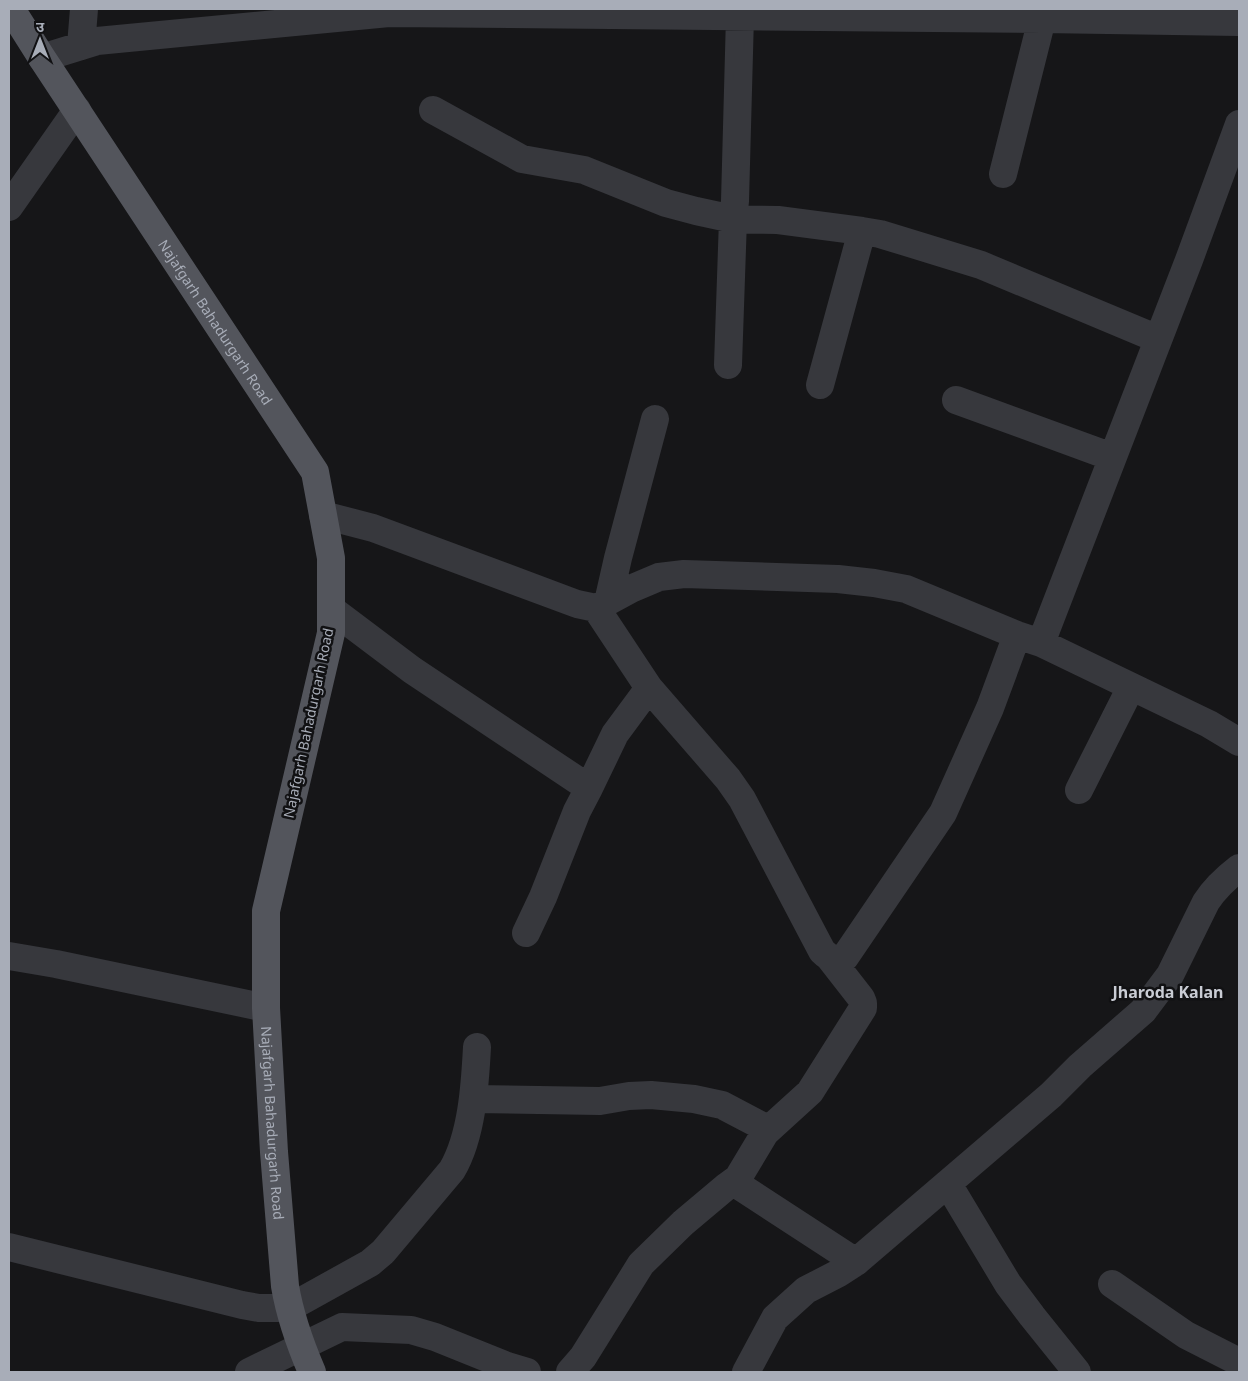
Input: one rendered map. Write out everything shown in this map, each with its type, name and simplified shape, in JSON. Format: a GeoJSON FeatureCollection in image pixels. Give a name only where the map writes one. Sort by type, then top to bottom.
{"type":"FeatureCollection","features":[{"type":"Feature","properties":{"kind":"main road","name":"Najafgarh Bahadurgarh Road"},"geometry":{"type":"LineString","coordinates":[[11,9],[315,472],[331,558],[331,633],[266,911],[266,1008],[274,1152],[285,1286],[289,1308],[301,1348],[312,1372]]}},
{"type":"Feature","properties":{"kind":"street"},"geometry":{"type":"LineString","coordinates":[[81,46],[84,9]]}},
{"type":"Feature","properties":{"kind":"street"},"geometry":{"type":"LineString","coordinates":[[42,58],[97,42],[209,20],[389,14],[1042,19],[1082,14],[1239,22]]}},
{"type":"Feature","properties":{"kind":"street"},"geometry":{"type":"LineString","coordinates":[[728,365],[740,16]]}},
{"type":"Feature","properties":{"kind":"street"},"geometry":{"type":"LineString","coordinates":[[1003,174],[1042,19]]}},
{"type":"Feature","properties":{"kind":"street"},"geometry":{"type":"LineString","coordinates":[[9,207],[77,110]]}},
{"type":"Feature","properties":{"kind":"street"},"geometry":{"type":"LineString","coordinates":[[433,110],[522,159],[584,170],[666,203],[696,212],[733,219],[778,220],[880,234],[981,265],[1158,339]]}},
{"type":"Feature","properties":{"kind":"street"},"geometry":{"type":"LineString","coordinates":[[829,958],[836,959],[845,956],[942,813],[990,708],[1029,639],[1112,457],[1239,124]]}},
{"type":"Feature","properties":{"kind":"street"},"geometry":{"type":"LineString","coordinates":[[820,385],[862,231]]}},
{"type":"Feature","properties":{"kind":"street"},"geometry":{"type":"LineString","coordinates":[[956,400],[1112,457]]}},
{"type":"Feature","properties":{"kind":"street"},"geometry":{"type":"LineString","coordinates":[[570,1372],[583,1358],[641,1264],[683,1223],[738,1178],[765,1133],[810,1092],[862,1008],[863,1003],[861,998],[822,951],[742,799],[728,779],[648,688],[602,605],[618,558],[655,419]]}},
{"type":"Feature","properties":{"kind":"street"},"geometry":{"type":"LineString","coordinates":[[323,514],[373,528],[577,604],[602,605],[633,588],[659,577],[684,574],[838,579],[906,588],[1029,639],[1209,724],[1239,742]]}},
{"type":"Feature","properties":{"kind":"street"},"geometry":{"type":"LineString","coordinates":[[331,609],[412,670],[589,788]]}},
{"type":"Feature","properties":{"kind":"street"},"geometry":{"type":"LineString","coordinates":[[1079,790],[1131,687]]}},
{"type":"Feature","properties":{"kind":"street"},"geometry":{"type":"LineString","coordinates":[[526,933],[543,896],[576,811],[615,734],[648,688]]}},
{"type":"Feature","properties":{"kind":"street"},"geometry":{"type":"LineString","coordinates":[[746,1372],[775,1318],[811,1286],[840,1273],[856,1262],[1051,1095],[1080,1066],[1143,1011],[1170,975],[1213,891],[1225,878],[1239,868]]}},
{"type":"Feature","properties":{"kind":"street"},"geometry":{"type":"LineString","coordinates":[[9,956],[266,1008]]}},
{"type":"Feature","properties":{"kind":"street"},"geometry":{"type":"LineString","coordinates":[[9,1247],[242,1305],[260,1308],[289,1308],[370,1263],[383,1252],[456,1164],[462,1150],[474,1099],[478,1047]]}},
{"type":"Feature","properties":{"kind":"street"},"geometry":{"type":"LineString","coordinates":[[474,1099],[600,1101],[629,1096],[651,1096],[694,1099],[722,1105],[764,1127],[765,1133]]}},
{"type":"Feature","properties":{"kind":"street"},"geometry":{"type":"LineString","coordinates":[[738,1178],[738,1183],[741,1186],[856,1262]]}},
{"type":"Feature","properties":{"kind":"street"},"geometry":{"type":"LineString","coordinates":[[948,1184],[1008,1284],[1077,1372]]}},
{"type":"Feature","properties":{"kind":"street"},"geometry":{"type":"LineString","coordinates":[[1112,1284],[1186,1335],[1239,1362]]}},
{"type":"Feature","properties":{"kind":"street"},"geometry":{"type":"LineString","coordinates":[[250,1372],[342,1327],[411,1330],[435,1337],[507,1366],[527,1372]]}},
{"type":"Feature","properties":{"kind":"district","name":"Jharoda Kalan"},"geometry":{"type":"Point","coordinates":[1168,992]}}]}
